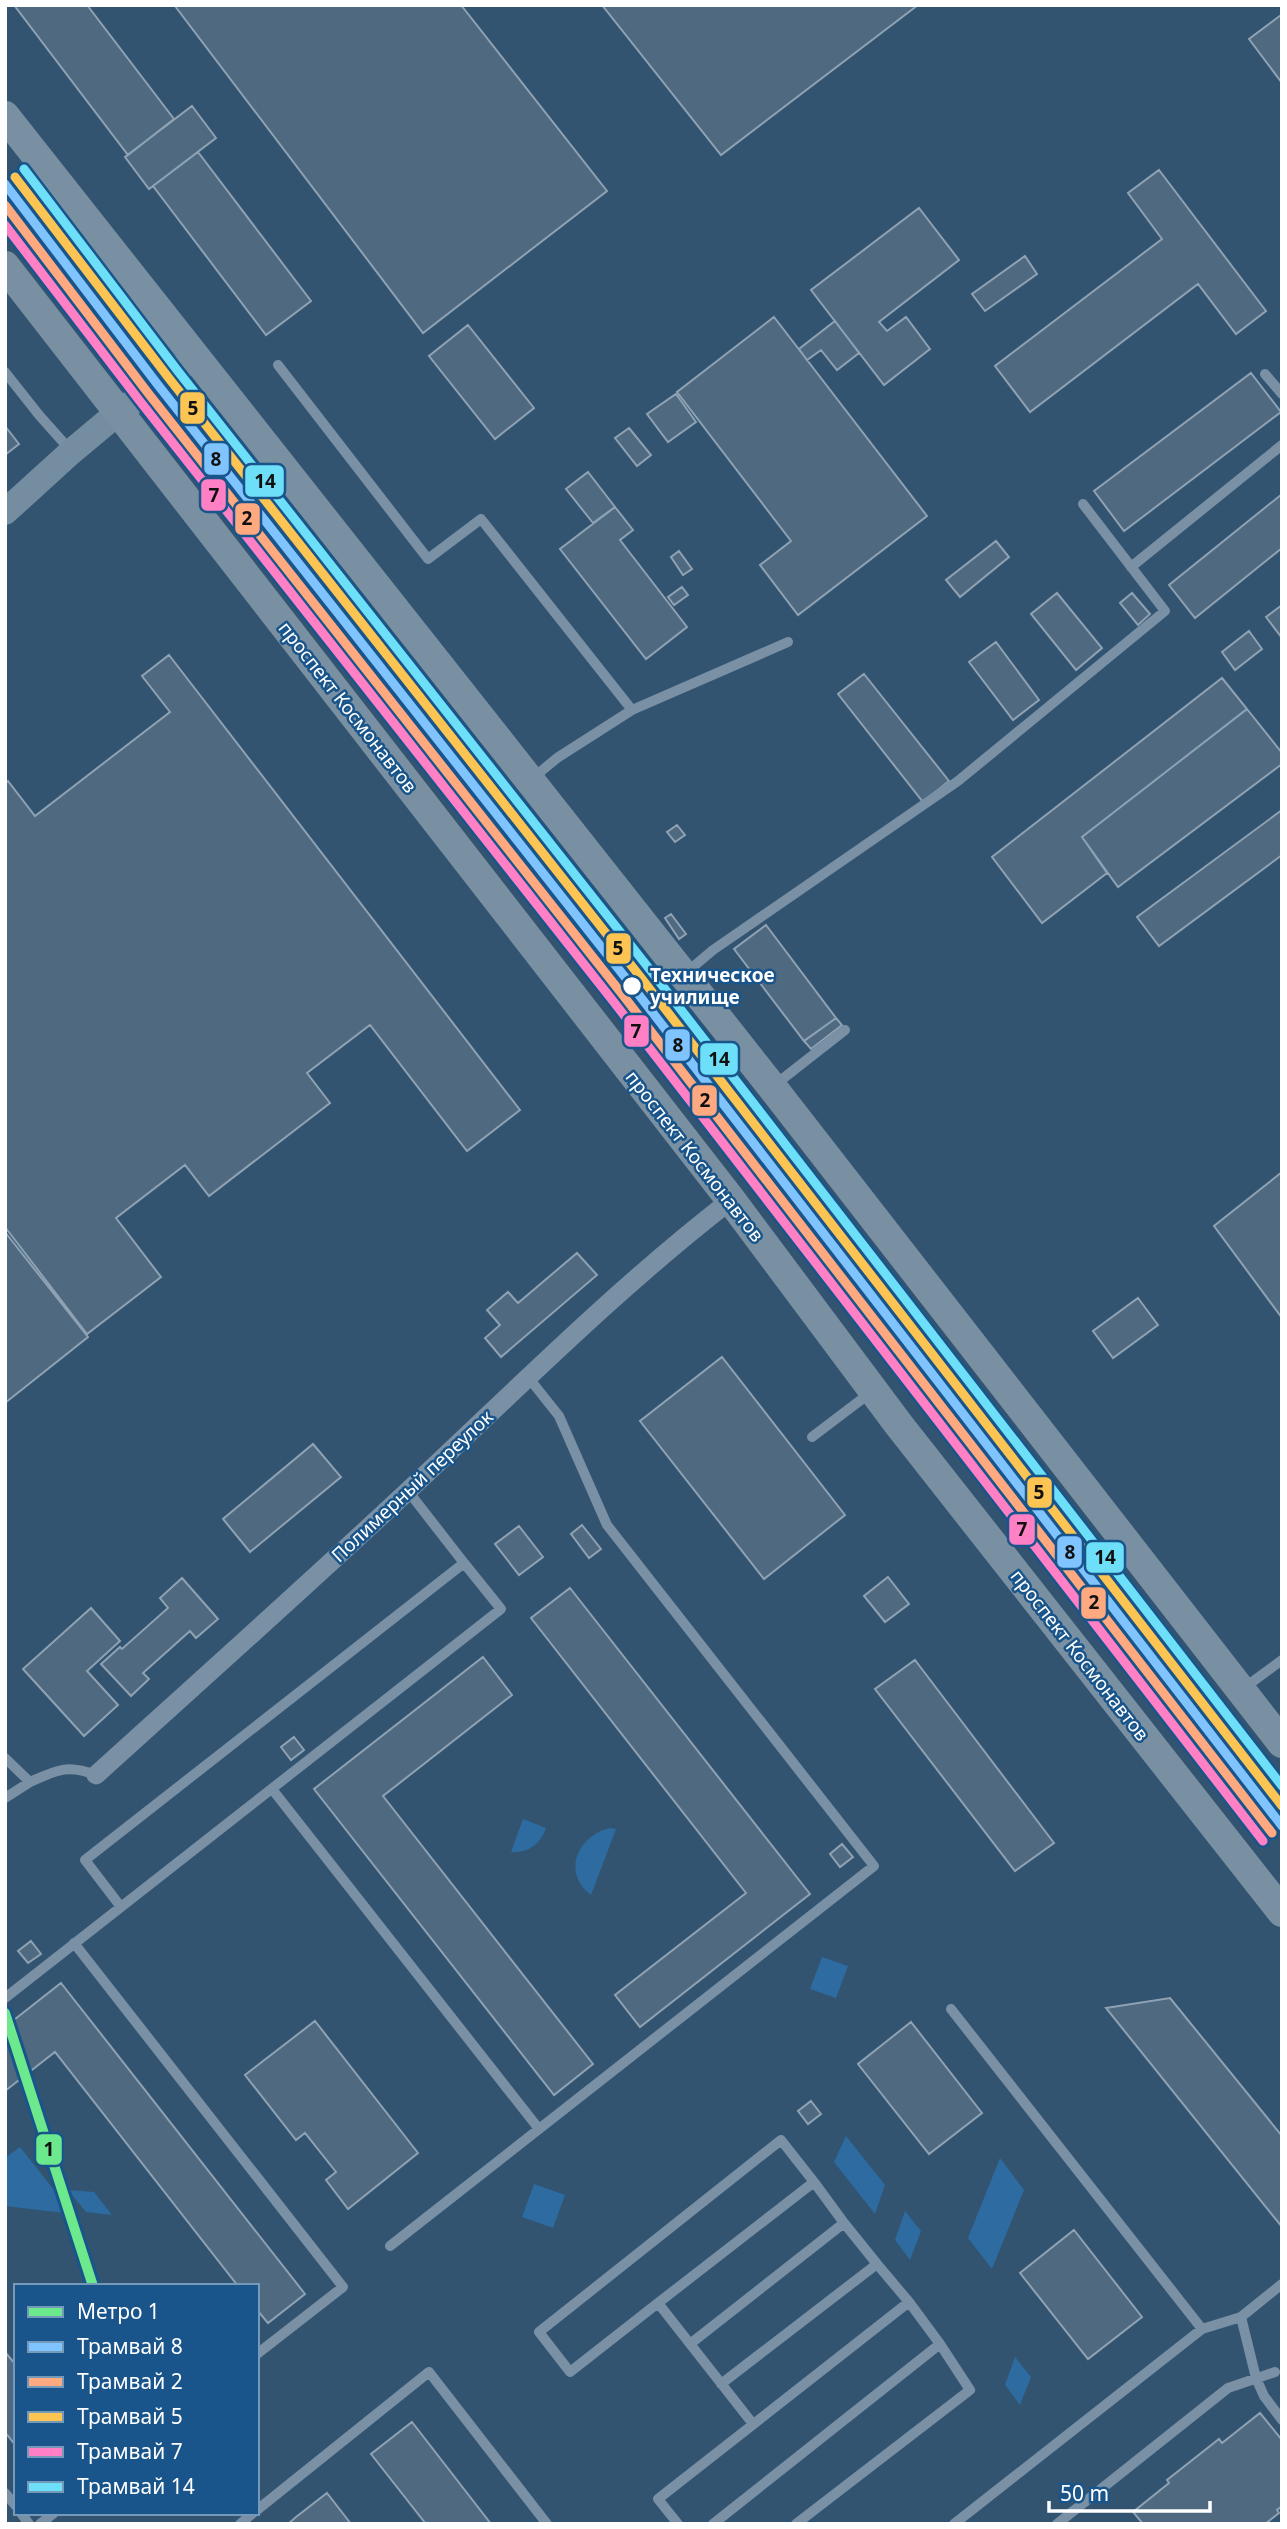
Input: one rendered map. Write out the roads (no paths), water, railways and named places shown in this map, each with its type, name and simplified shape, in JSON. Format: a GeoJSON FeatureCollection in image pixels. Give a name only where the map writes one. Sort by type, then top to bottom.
{"type":"FeatureCollection","features":[{"type":"Feature","properties":{"kind":"main road"},"geometry":{"type":"LineString","coordinates":[[5,116],[772,1087],[1282,1743]]}},
{"type":"Feature","properties":{"kind":"main road","name":"проспект Космонавтов"},"geometry":{"type":"LineString","coordinates":[[5,266],[731,1200],[873,1390],[1282,1912]]}},
{"type":"Feature","properties":{"kind":"street"},"geometry":{"type":"LineString","coordinates":[[5,512],[120,411],[195,358]]}},
{"type":"Feature","properties":{"kind":"street","name":"Полимерный переулок"},"geometry":{"type":"LineString","coordinates":[[96,1774],[408,1491],[528,1377],[688,1234],[731,1200]]}},
{"type":"Feature","properties":{"kind":"lane"},"geometry":{"type":"LineString","coordinates":[[278,365],[428,559],[481,519],[632,710]]}},
{"type":"Feature","properties":{"kind":"lane"},"geometry":{"type":"LineString","coordinates":[[5,372],[71,452]]}},
{"type":"Feature","properties":{"kind":"lane"},"geometry":{"type":"LineString","coordinates":[[1265,374],[1282,394]]}},
{"type":"Feature","properties":{"kind":"lane"},"geometry":{"type":"LineString","coordinates":[[1131,567],[1282,445]]}},
{"type":"Feature","properties":{"kind":"lane"},"geometry":{"type":"LineString","coordinates":[[683,974],[713,950],[958,781],[1165,611],[1083,505]]}},
{"type":"Feature","properties":{"kind":"lane"},"geometry":{"type":"LineString","coordinates":[[530,780],[557,758],[632,710],[788,642]]}},
{"type":"Feature","properties":{"kind":"lane"},"geometry":{"type":"LineString","coordinates":[[772,1087],[845,1030]]}},
{"type":"Feature","properties":{"kind":"lane"},"geometry":{"type":"LineString","coordinates":[[390,2246],[874,1866],[607,1525],[559,1416],[528,1377]]}},
{"type":"Feature","properties":{"kind":"lane"},"geometry":{"type":"LineString","coordinates":[[812,1437],[873,1390]]}},
{"type":"Feature","properties":{"kind":"lane"},"geometry":{"type":"LineString","coordinates":[[5,1998],[501,1609],[408,1491]]}},
{"type":"Feature","properties":{"kind":"lane"},"geometry":{"type":"LineString","coordinates":[[121,1907],[85,1860],[464,1563]]}},
{"type":"Feature","properties":{"kind":"lane"},"geometry":{"type":"LineString","coordinates":[[1241,1690],[1282,1660]]}},
{"type":"Feature","properties":{"kind":"lane"},"geometry":{"type":"LineString","coordinates":[[5,1758],[30,1782]]}},
{"type":"Feature","properties":{"kind":"lane"},"geometry":{"type":"LineString","coordinates":[[5,1798],[30,1782],[61,1768],[96,1774]]}},
{"type":"Feature","properties":{"kind":"lane"},"geometry":{"type":"LineString","coordinates":[[272,1789],[539,2129]]}},
{"type":"Feature","properties":{"kind":"lane"},"geometry":{"type":"LineString","coordinates":[[74,1943],[343,2287],[259,2352]]}},
{"type":"Feature","properties":{"kind":"lane"},"geometry":{"type":"LineString","coordinates":[[951,2009],[1202,2329]]}},
{"type":"Feature","properties":{"kind":"lane"},"geometry":{"type":"LineString","coordinates":[[796,2524],[970,2390],[909,2302],[781,2140],[539,2332],[570,2372],[814,2182]]}},
{"type":"Feature","properties":{"kind":"lane"},"geometry":{"type":"LineString","coordinates":[[690,2344],[844,2223]]}},
{"type":"Feature","properties":{"kind":"lane"},"geometry":{"type":"LineString","coordinates":[[721,2384],[877,2263]]}},
{"type":"Feature","properties":{"kind":"lane"},"geometry":{"type":"LineString","coordinates":[[954,2524],[1202,2329],[1241,2316],[1282,2284]]}},
{"type":"Feature","properties":{"kind":"lane"},"geometry":{"type":"LineString","coordinates":[[678,2524],[659,2499],[909,2302]]}},
{"type":"Feature","properties":{"kind":"lane"},"geometry":{"type":"LineString","coordinates":[[658,2303],[753,2424]]}},
{"type":"Feature","properties":{"kind":"lane"},"geometry":{"type":"LineString","coordinates":[[1241,2316],[1256,2378],[1264,2396],[1282,2420]]}},
{"type":"Feature","properties":{"kind":"lane"},"geometry":{"type":"LineString","coordinates":[[713,2524],[940,2344]]}},
{"type":"Feature","properties":{"kind":"lane"},"geometry":{"type":"LineString","coordinates":[[259,2509],[429,2372],[547,2524]]}},
{"type":"Feature","properties":{"kind":"lane"},"geometry":{"type":"LineString","coordinates":[[1057,2524],[1228,2388],[1275,2372]]}},
{"type":"Feature","properties":{"kind":"metro line","name":"1"},"geometry":{"type":"LineString","coordinates":[[5,2013],[92,2284]]}},
{"type":"Feature","properties":{"kind":"tram line","name":"14"},"geometry":{"type":"LineString","coordinates":[[24,169],[177,370],[651,971],[1282,1786]]}},
{"type":"Feature","properties":{"kind":"tram line","name":"5"},"geometry":{"type":"LineString","coordinates":[[15,177],[168,377],[642,979],[1282,1806]]}},
{"type":"Feature","properties":{"kind":"tram line","name":"8"},"geometry":{"type":"LineString","coordinates":[[5,184],[158,385],[632,986],[1282,1826]]}},
{"type":"Feature","properties":{"kind":"tram line","name":"2"},"geometry":{"type":"LineString","coordinates":[[5,205],[148,393],[622,994],[1272,1833]]}},
{"type":"Feature","properties":{"kind":"tram line","name":"7"},"geometry":{"type":"LineString","coordinates":[[5,225],[139,400],[613,1001],[1263,1841]]}},
{"type":"Feature","properties":{"kind":"place","name":"Техническое училище"},"geometry":{"type":"Point","coordinates":[632,986]}}]}
